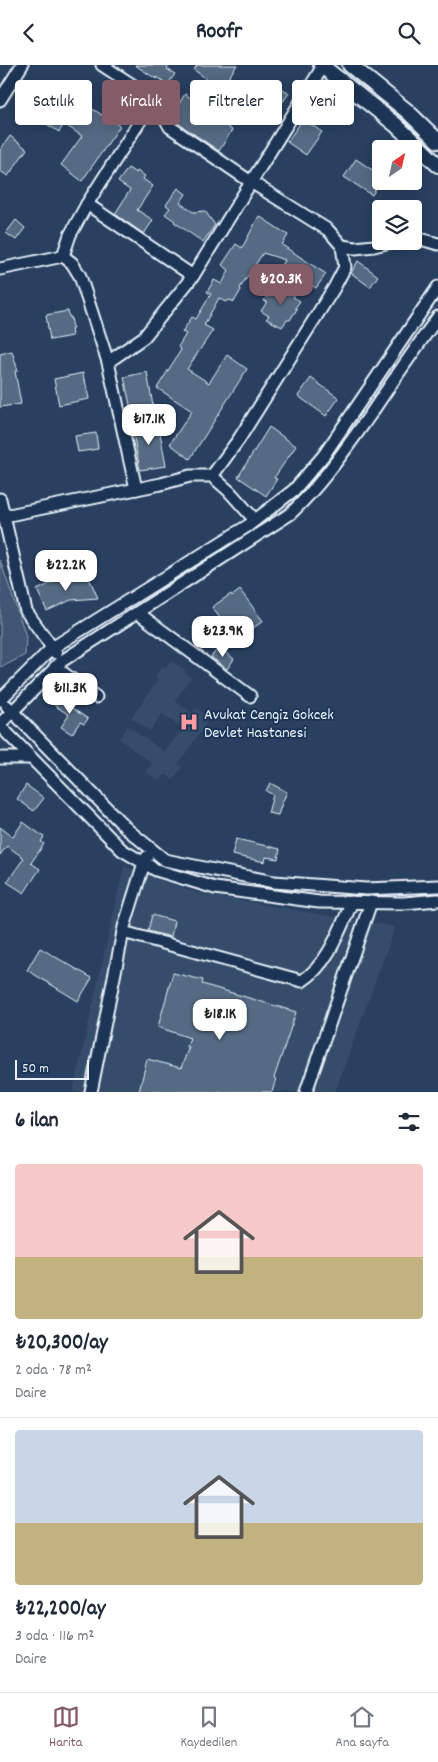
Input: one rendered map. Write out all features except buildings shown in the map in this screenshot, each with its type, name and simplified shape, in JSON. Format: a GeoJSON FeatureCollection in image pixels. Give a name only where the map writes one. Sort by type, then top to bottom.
{"type":"FeatureCollection","features":[{"type":"Feature","properties":{"kind":"main road"},"geometry":{"type":"LineString","coordinates":[[350,65],[407,111],[438,141]]}},
{"type":"Feature","properties":{"kind":"main road"},"geometry":{"type":"LineString","coordinates":[[322,66],[396,125],[438,165]]}},
{"type":"Feature","properties":{"kind":"street"},"geometry":{"type":"LineString","coordinates":[[0,100],[22,65]]}},
{"type":"Feature","properties":{"kind":"street"},"geometry":{"type":"LineString","coordinates":[[105,66],[126,80]]}},
{"type":"Feature","properties":{"kind":"street"},"geometry":{"type":"LineString","coordinates":[[108,362],[144,337],[193,276],[322,66]]}},
{"type":"Feature","properties":{"kind":"street"},"geometry":{"type":"LineString","coordinates":[[63,256],[70,235],[87,205],[138,125]]}},
{"type":"Feature","properties":{"kind":"street"},"geometry":{"type":"LineString","coordinates":[[169,125],[251,181],[328,230],[342,246],[345,267],[334,289],[239,439],[212,476]]}},
{"type":"Feature","properties":{"kind":"street"},"geometry":{"type":"LineString","coordinates":[[87,205],[193,276]]}},
{"type":"Feature","properties":{"kind":"street"},"geometry":{"type":"LineString","coordinates":[[422,239],[438,244]]}},
{"type":"Feature","properties":{"kind":"street"},"geometry":{"type":"LineString","coordinates":[[342,246],[355,248],[372,247]]}},
{"type":"Feature","properties":{"kind":"street"},"geometry":{"type":"LineString","coordinates":[[0,269],[63,256],[72,263],[80,276],[108,362],[136,489]]}},
{"type":"Feature","properties":{"kind":"street"},"geometry":{"type":"LineString","coordinates":[[0,706],[0,700],[52,648],[255,520],[294,490],[324,455],[438,287]]}},
{"type":"Feature","properties":{"kind":"street"},"geometry":{"type":"LineString","coordinates":[[438,317],[346,449],[316,488],[290,514],[59,664],[0,725],[122,850],[156,870],[215,888],[319,902],[404,903],[438,900]]}},
{"type":"Feature","properties":{"kind":"street"},"geometry":{"type":"LineString","coordinates":[[4,516],[161,484],[190,475],[212,476],[229,491],[255,520]]}},
{"type":"Feature","properties":{"kind":"street"},"geometry":{"type":"LineString","coordinates":[[0,499],[26,611],[52,648],[59,664],[96,697]]}},
{"type":"Feature","properties":{"kind":"street"},"geometry":{"type":"LineString","coordinates":[[138,613],[250,696]]}},
{"type":"Feature","properties":{"kind":"street"},"geometry":{"type":"LineString","coordinates":[[0,700],[13,711],[128,830],[165,859],[274,882],[366,889],[438,886]]}},
{"type":"Feature","properties":{"kind":"street"},"geometry":{"type":"LineString","coordinates":[[0,758],[31,758]]}},
{"type":"Feature","properties":{"kind":"street"},"geometry":{"type":"LineString","coordinates":[[91,1092],[123,932],[144,863],[152,849]]}},
{"type":"Feature","properties":{"kind":"street"},"geometry":{"type":"LineString","coordinates":[[123,932],[302,981],[314,973],[326,958],[352,902]]}},
{"type":"Feature","properties":{"kind":"street"},"geometry":{"type":"LineString","coordinates":[[306,1092],[371,903]]}},
{"type":"Feature","properties":{"kind":"shaded area"},"geometry":{"type":"Polygon","coordinates":[[[0,560],[26,636],[25,655],[2,667],[0,666],[0,560]]]}},
{"type":"Feature","properties":{"kind":"shaded area","name":"Avukat Cengiz Gokcek Devlet Hastanesi"},"geometry":{"type":"Polygon","coordinates":[[[170,661],[186,670],[184,672],[191,677],[175,701],[192,713],[196,708],[205,715],[201,720],[206,724],[178,764],[182,767],[173,780],[165,774],[160,781],[146,772],[152,763],[119,739],[128,726],[165,752],[182,728],[162,714],[150,731],[131,718],[158,680],[155,677],[162,667],[165,669],[170,661]]]}},
{"type":"Feature","properties":{"kind":"shaded area"},"geometry":{"type":"Polygon","coordinates":[[[124,866],[196,893],[395,927],[335,1092],[73,1092],[124,866]]]}},
{"type":"Feature","properties":{"kind":"place","name":"Avukat Cengiz Gokcek Devlet Hastanesi"},"geometry":{"type":"Point","coordinates":[189,722]}}]}
